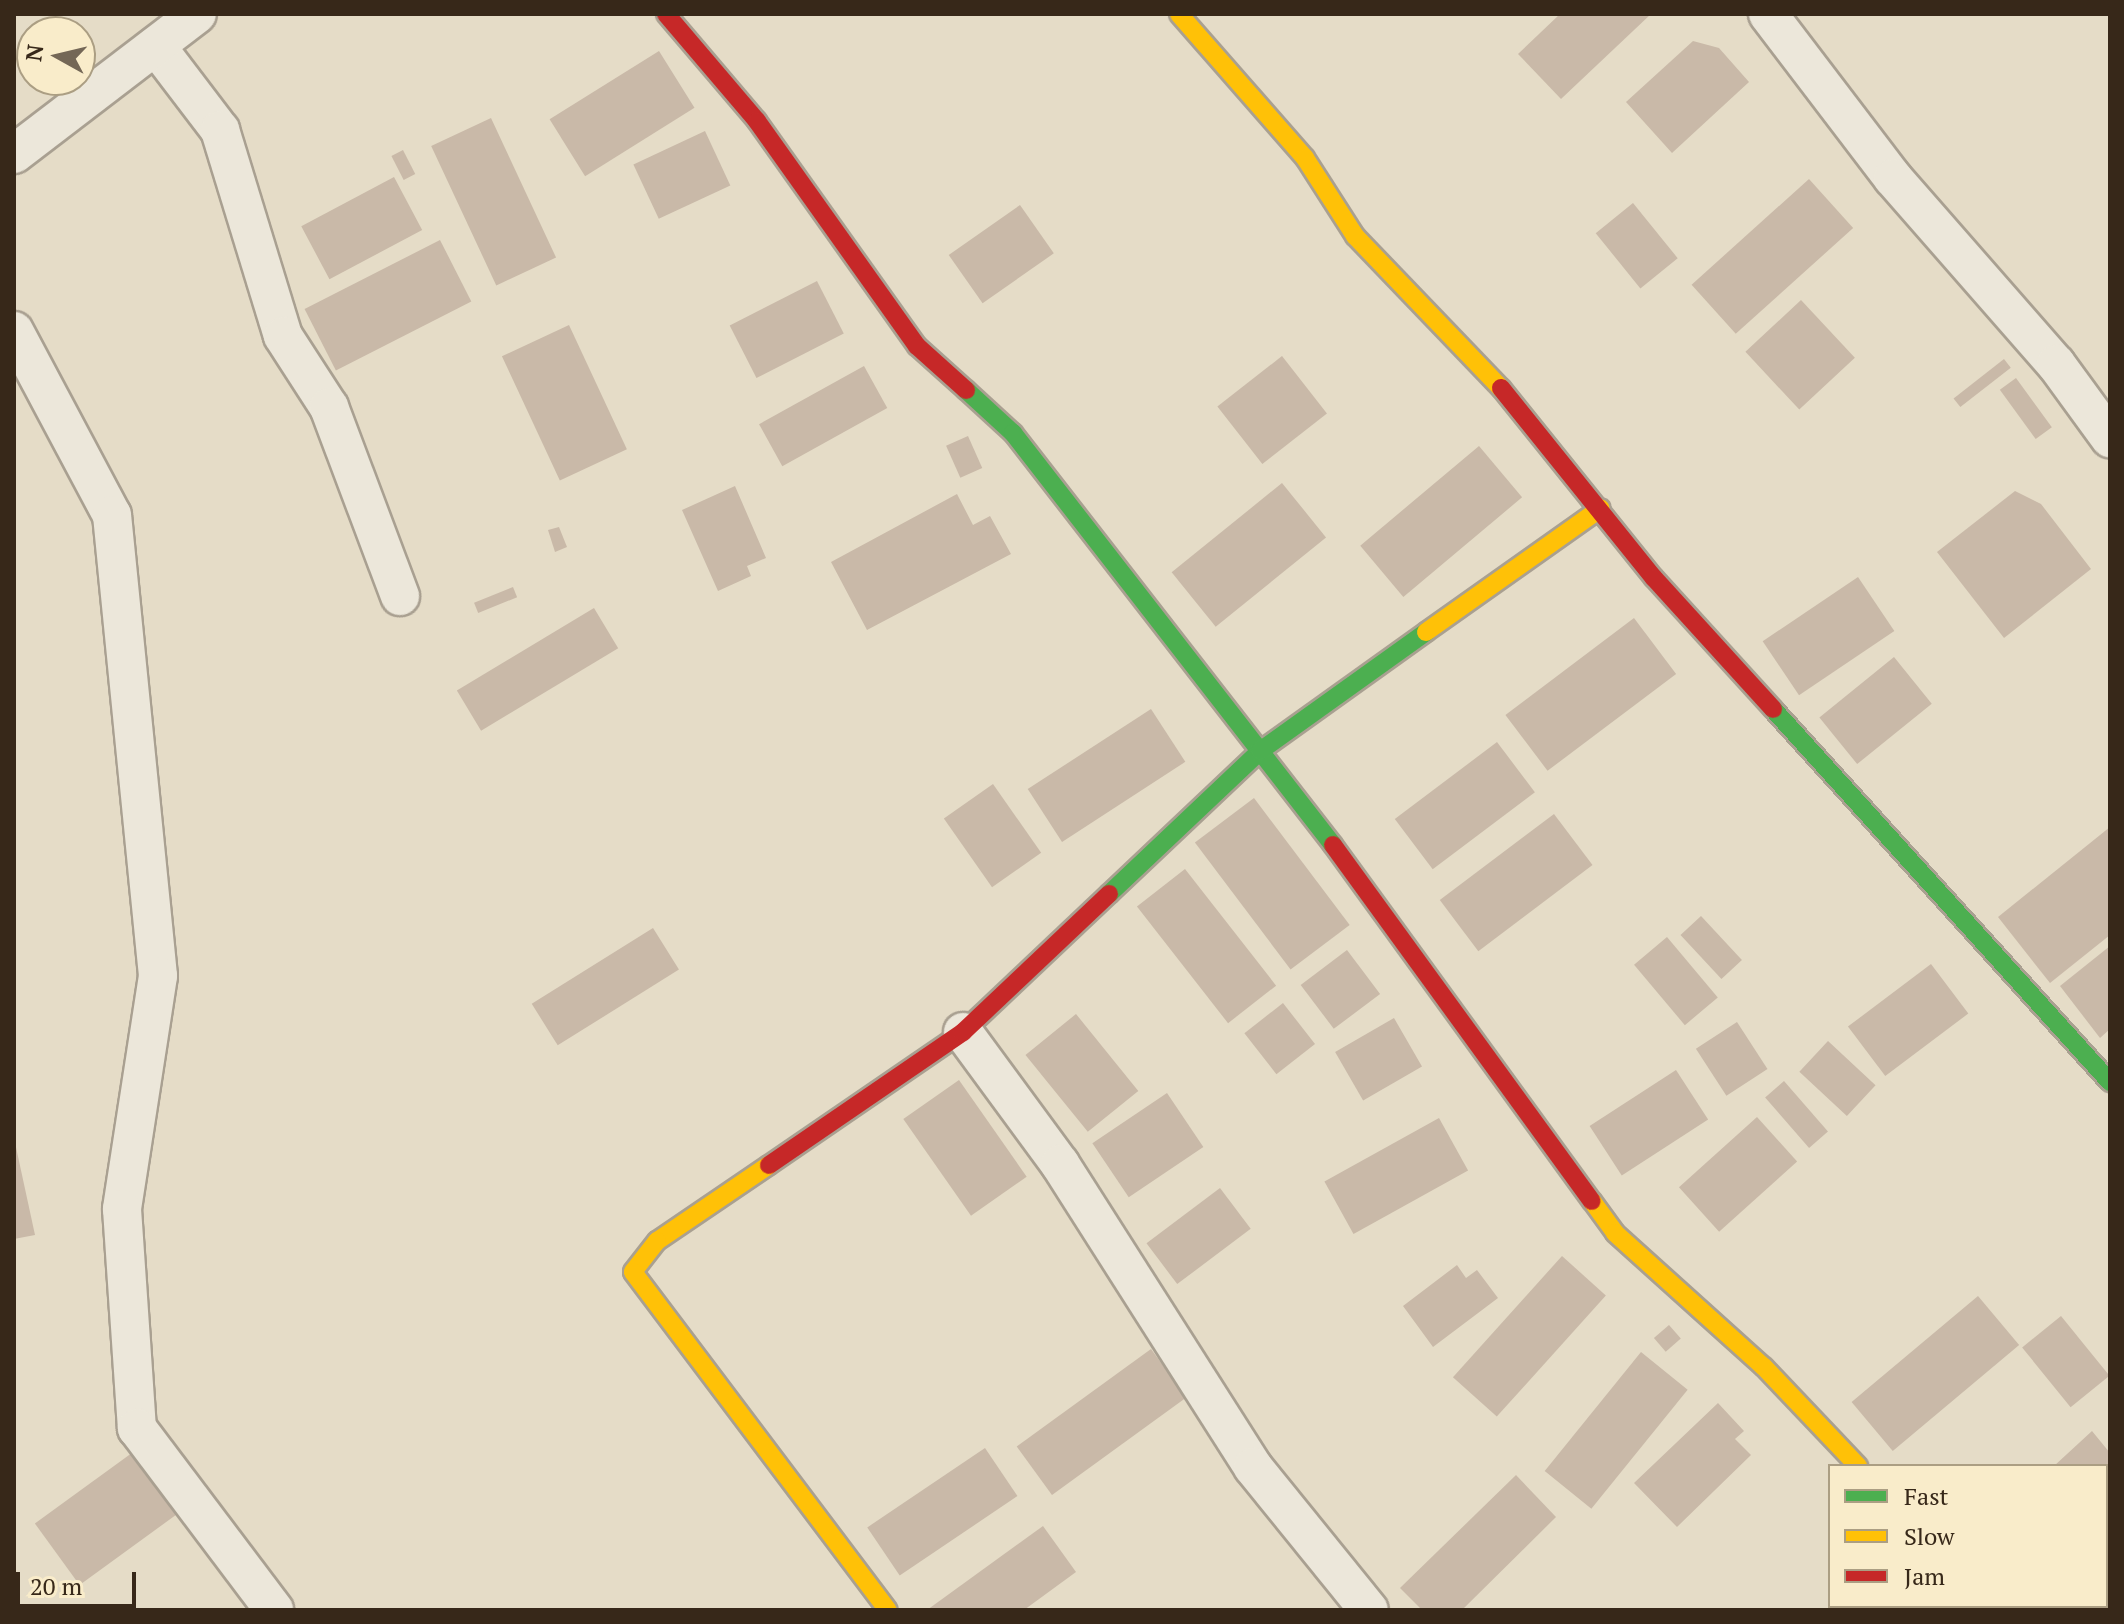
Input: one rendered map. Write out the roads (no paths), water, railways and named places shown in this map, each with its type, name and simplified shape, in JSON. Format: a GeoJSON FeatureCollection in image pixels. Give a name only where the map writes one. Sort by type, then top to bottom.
{"type":"FeatureCollection","features":[{"type":"Feature","properties":{"kind":"street"},"geometry":{"type":"LineString","coordinates":[[14,154],[197,14]]}},
{"type":"Feature","properties":{"kind":"street"},"geometry":{"type":"LineString","coordinates":[[666,14],[757,121],[917,346],[1013,433],[1409,942],[1615,1233],[1764,1367],[1856,1464]]}},
{"type":"Feature","properties":{"kind":"street"},"geometry":{"type":"LineString","coordinates":[[1179,14],[1305,158],[1355,236],[1514,401],[1654,578],[2110,1082]]}},
{"type":"Feature","properties":{"kind":"street"},"geometry":{"type":"LineString","coordinates":[[1768,14],[1893,178],[2056,364],[2110,438]]}},
{"type":"Feature","properties":{"kind":"street"},"geometry":{"type":"LineString","coordinates":[[156,46],[220,130],[283,336],[329,407],[400,596]]}},
{"type":"Feature","properties":{"kind":"street"},"geometry":{"type":"LineString","coordinates":[[14,331],[112,515],[158,976],[122,1209],[137,1428],[274,1610]]}},
{"type":"Feature","properties":{"kind":"street"},"geometry":{"type":"LineString","coordinates":[[888,1610],[633,1272],[657,1241],[963,1032],[1260,751],[1601,508]]}},
{"type":"Feature","properties":{"kind":"street"},"geometry":{"type":"LineString","coordinates":[[963,1032],[1060,1164],[1253,1467],[1369,1610]]}}]}
